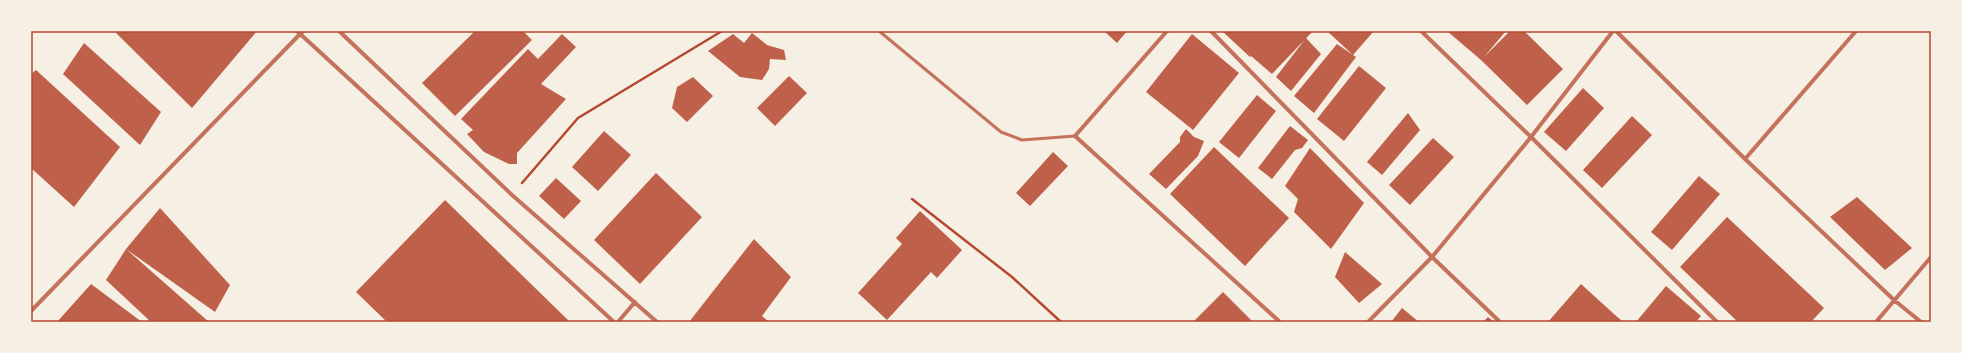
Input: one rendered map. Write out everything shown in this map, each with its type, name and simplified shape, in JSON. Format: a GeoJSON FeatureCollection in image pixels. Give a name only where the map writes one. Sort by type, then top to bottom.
{"type":"FeatureCollection","features":[{"type":"Feature","properties":{"kind":"street"},"geometry":{"type":"LineString","coordinates":[[339,31],[512,195],[657,322]]}},
{"type":"Feature","properties":{"kind":"street"},"geometry":{"type":"LineString","coordinates":[[1167,31],[1075,136],[1280,322]]}},
{"type":"Feature","properties":{"kind":"street"},"geometry":{"type":"LineString","coordinates":[[1211,31],[1432,257],[1500,322]]}},
{"type":"Feature","properties":{"kind":"street"},"geometry":{"type":"LineString","coordinates":[[1421,31],[1531,137],[1717,322]]}},
{"type":"Feature","properties":{"kind":"street"},"geometry":{"type":"LineString","coordinates":[[1368,322],[1432,257],[1531,137],[1615,31],[1745,159],[1894,300],[1921,322]]}},
{"type":"Feature","properties":{"kind":"street"},"geometry":{"type":"LineString","coordinates":[[1745,159],[1856,31]]}},
{"type":"Feature","properties":{"kind":"street"},"geometry":{"type":"LineString","coordinates":[[31,311],[300,32],[614,322]]}},
{"type":"Feature","properties":{"kind":"street"},"geometry":{"type":"LineString","coordinates":[[1876,322],[1931,257]]}},
{"type":"Feature","properties":{"kind":"street"},"geometry":{"type":"LineString","coordinates":[[618,322],[635,302]]}},
{"type":"Feature","properties":{"kind":"lane"},"geometry":{"type":"LineString","coordinates":[[879,31],[1001,132],[1022,140],[1075,136]]}},
{"type":"Feature","properties":{"kind":"path"},"geometry":{"type":"LineString","coordinates":[[512,195],[578,118],[722,31]]}},
{"type":"Feature","properties":{"kind":"path"},"geometry":{"type":"LineString","coordinates":[[912,199],[1012,277],[1061,322]]}},
{"type":"Feature","properties":{"kind":"building"},"geometry":{"type":"Polygon","coordinates":[[[118,31],[257,31],[192,108],[116,33],[118,31]]]}},
{"type":"Feature","properties":{"kind":"building"},"geometry":{"type":"Polygon","coordinates":[[[475,31],[523,31],[532,40],[455,116],[422,83],[475,31]]]}},
{"type":"Feature","properties":{"kind":"building"},"geometry":{"type":"Polygon","coordinates":[[[1104,31],[1127,31],[1117,43],[1104,31]]]}},
{"type":"Feature","properties":{"kind":"building"},"geometry":{"type":"Polygon","coordinates":[[[1222,31],[1313,31],[1272,74],[1251,56],[1250,57],[1222,31]]]}},
{"type":"Feature","properties":{"kind":"building"},"geometry":{"type":"Polygon","coordinates":[[[1327,31],[1374,31],[1353,55],[1327,31]]]}},
{"type":"Feature","properties":{"kind":"building"},"geometry":{"type":"Polygon","coordinates":[[[1447,31],[1506,31],[1484,57],[1510,31],[1524,31],[1563,69],[1527,105],[1481,60],[1447,31]]]}},
{"type":"Feature","properties":{"kind":"building"},"geometry":{"type":"Polygon","coordinates":[[[752,33],[767,45],[784,50],[786,60],[770,59],[769,69],[762,80],[740,77],[708,51],[733,34],[744,43],[752,33]]]}},
{"type":"Feature","properties":{"kind":"building"},"geometry":{"type":"Polygon","coordinates":[[[562,34],[576,47],[541,84],[566,99],[517,153],[517,164],[509,164],[484,152],[467,134],[473,130],[461,119],[528,49],[538,59],[562,34]]]}},
{"type":"Feature","properties":{"kind":"building"},"geometry":{"type":"Polygon","coordinates":[[[1192,34],[1239,73],[1193,130],[1146,92],[1192,34]]]}},
{"type":"Feature","properties":{"kind":"building"},"geometry":{"type":"Polygon","coordinates":[[[1306,38],[1321,54],[1291,91],[1276,77],[1306,38]]]}},
{"type":"Feature","properties":{"kind":"building"},"geometry":{"type":"Polygon","coordinates":[[[84,43],[161,112],[140,145],[63,74],[84,43]]]}},
{"type":"Feature","properties":{"kind":"building"},"geometry":{"type":"Polygon","coordinates":[[[1337,44],[1356,57],[1314,113],[1294,96],[1337,44]]]}},
{"type":"Feature","properties":{"kind":"building"},"geometry":{"type":"Polygon","coordinates":[[[1359,66],[1386,88],[1344,141],[1317,119],[1359,66]]]}},
{"type":"Feature","properties":{"kind":"building"},"geometry":{"type":"Polygon","coordinates":[[[36,70],[120,147],[74,207],[31,168],[31,74],[36,70]]]}},
{"type":"Feature","properties":{"kind":"building"},"geometry":{"type":"Polygon","coordinates":[[[789,76],[807,93],[775,126],[757,108],[789,76]]]}},
{"type":"Feature","properties":{"kind":"building"},"geometry":{"type":"Polygon","coordinates":[[[693,77],[713,96],[687,122],[672,108],[677,87],[693,77]]]}},
{"type":"Feature","properties":{"kind":"building"},"geometry":{"type":"Polygon","coordinates":[[[1583,88],[1604,108],[1566,151],[1544,132],[1583,88]]]}},
{"type":"Feature","properties":{"kind":"building"},"geometry":{"type":"Polygon","coordinates":[[[1257,95],[1276,111],[1239,158],[1219,142],[1257,95]]]}},
{"type":"Feature","properties":{"kind":"building"},"geometry":{"type":"Polygon","coordinates":[[[1408,113],[1420,130],[1382,175],[1367,162],[1408,113]]]}},
{"type":"Feature","properties":{"kind":"building"},"geometry":{"type":"Polygon","coordinates":[[[1632,116],[1652,135],[1602,188],[1583,170],[1632,116]]]}},
{"type":"Feature","properties":{"kind":"building"},"geometry":{"type":"Polygon","coordinates":[[[1290,126],[1308,140],[1302,148],[1295,150],[1272,179],[1258,168],[1290,126]]]}},
{"type":"Feature","properties":{"kind":"building"},"geometry":{"type":"Polygon","coordinates":[[[1186,129],[1194,137],[1204,141],[1198,156],[1166,189],[1149,174],[1180,142],[1180,137],[1186,129]]]}},
{"type":"Feature","properties":{"kind":"building"},"geometry":{"type":"Polygon","coordinates":[[[604,131],[631,155],[598,191],[572,167],[604,131]]]}},
{"type":"Feature","properties":{"kind":"building"},"geometry":{"type":"Polygon","coordinates":[[[1433,138],[1454,157],[1410,205],[1389,185],[1433,138]]]}},
{"type":"Feature","properties":{"kind":"building"},"geometry":{"type":"Polygon","coordinates":[[[1214,147],[1289,218],[1245,266],[1170,194],[1214,147]]]}},
{"type":"Feature","properties":{"kind":"building"},"geometry":{"type":"Polygon","coordinates":[[[1310,148],[1364,203],[1331,249],[1294,212],[1298,199],[1285,186],[1310,148]]]}},
{"type":"Feature","properties":{"kind":"building"},"geometry":{"type":"Polygon","coordinates":[[[1053,152],[1068,166],[1030,206],[1016,193],[1053,152]]]}},
{"type":"Feature","properties":{"kind":"building"},"geometry":{"type":"Polygon","coordinates":[[[656,173],[702,217],[640,284],[594,240],[656,173]]]}},
{"type":"Feature","properties":{"kind":"building"},"geometry":{"type":"Polygon","coordinates":[[[1699,176],[1720,194],[1672,250],[1651,232],[1699,176]]]}},
{"type":"Feature","properties":{"kind":"building"},"geometry":{"type":"Polygon","coordinates":[[[556,178],[581,201],[564,219],[539,196],[556,178]]]}},
{"type":"Feature","properties":{"kind":"building"},"geometry":{"type":"Polygon","coordinates":[[[1857,197],[1912,248],[1885,270],[1830,217],[1857,197]]]}},
{"type":"Feature","properties":{"kind":"building"},"geometry":{"type":"Polygon","coordinates":[[[445,200],[570,322],[387,322],[356,292],[445,200]]]}},
{"type":"Feature","properties":{"kind":"building"},"geometry":{"type":"Polygon","coordinates":[[[160,208],[230,285],[215,312],[126,249],[160,208]]]}},
{"type":"Feature","properties":{"kind":"building"},"geometry":{"type":"Polygon","coordinates":[[[920,211],[962,250],[937,278],[931,272],[887,320],[858,293],[902,244],[896,238],[920,211]]]}},
{"type":"Feature","properties":{"kind":"building"},"geometry":{"type":"Polygon","coordinates":[[[1727,217],[1824,308],[1811,322],[1738,322],[1680,267],[1727,217]]]}},
{"type":"Feature","properties":{"kind":"building"},"geometry":{"type":"Polygon","coordinates":[[[754,239],[791,277],[762,316],[769,322],[689,322],[754,239]]]}},
{"type":"Feature","properties":{"kind":"building"},"geometry":{"type":"Polygon","coordinates":[[[126,249],[209,322],[151,322],[106,280],[126,249]]]}},
{"type":"Feature","properties":{"kind":"building"},"geometry":{"type":"Polygon","coordinates":[[[1345,252],[1382,284],[1359,303],[1335,277],[1345,252]]]}},
{"type":"Feature","properties":{"kind":"building"},"geometry":{"type":"Polygon","coordinates":[[[91,284],[142,322],[57,322],[91,284]]]}},
{"type":"Feature","properties":{"kind":"building"},"geometry":{"type":"Polygon","coordinates":[[[1581,284],[1614,314],[1623,322],[1548,322],[1581,284]]]}},
{"type":"Feature","properties":{"kind":"building"},"geometry":{"type":"Polygon","coordinates":[[[1666,286],[1701,316],[1696,322],[1636,322],[1666,286]]]}},
{"type":"Feature","properties":{"kind":"building"},"geometry":{"type":"Polygon","coordinates":[[[1223,292],[1253,322],[1193,322],[1223,292]]]}},
{"type":"Feature","properties":{"kind":"building"},"geometry":{"type":"Polygon","coordinates":[[[1402,308],[1419,322],[1391,322],[1402,308]]]}},
{"type":"Feature","properties":{"kind":"building"},"geometry":{"type":"Polygon","coordinates":[[[1488,317],[1494,322],[1483,322],[1488,317]]]}}]}
